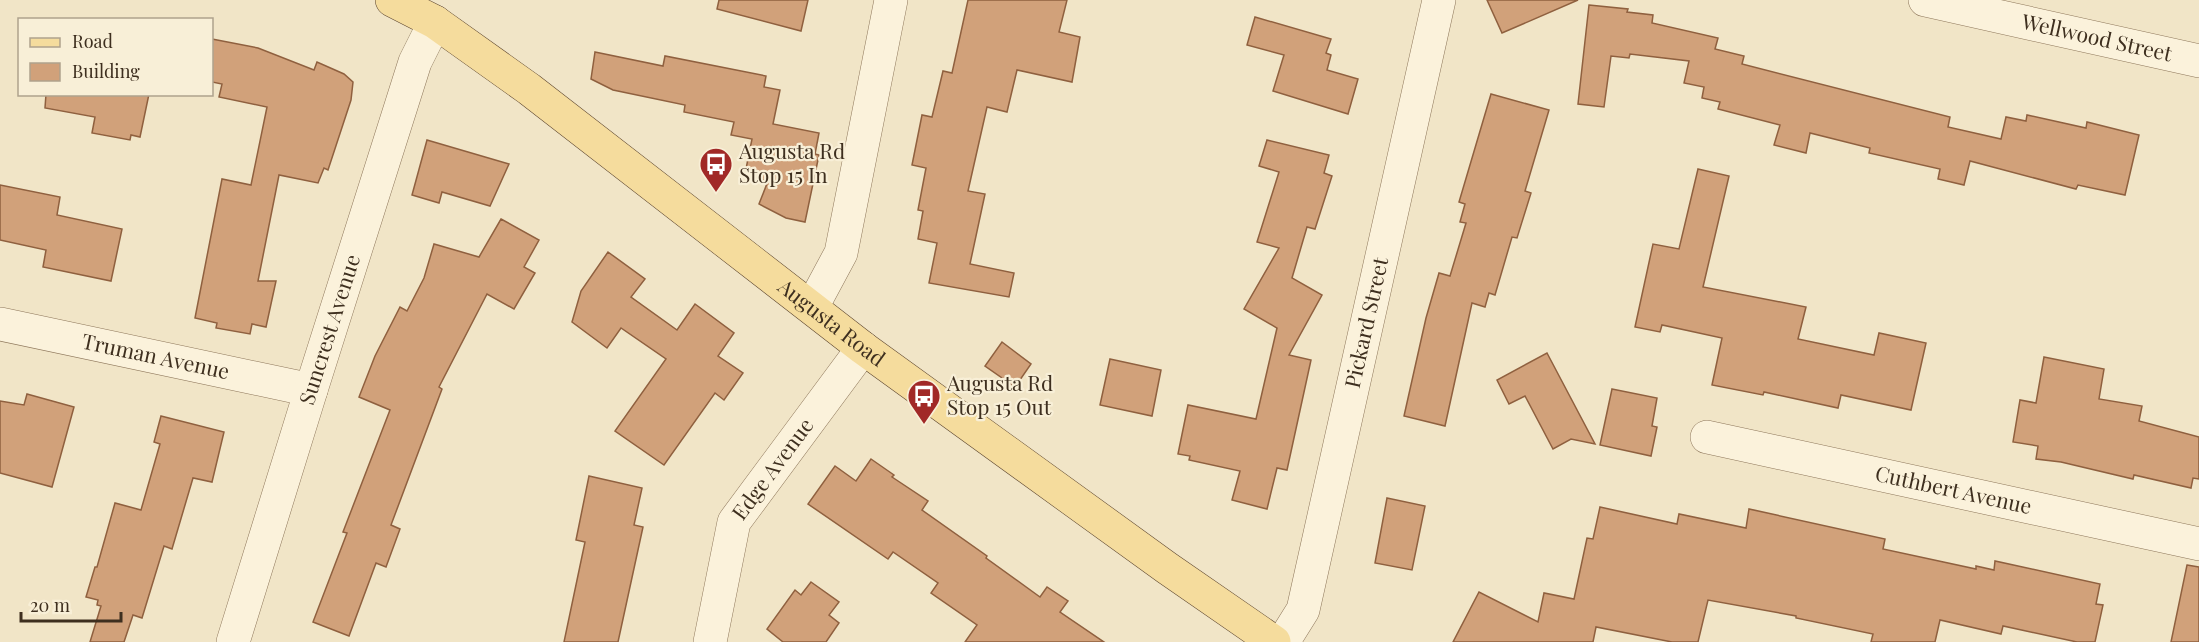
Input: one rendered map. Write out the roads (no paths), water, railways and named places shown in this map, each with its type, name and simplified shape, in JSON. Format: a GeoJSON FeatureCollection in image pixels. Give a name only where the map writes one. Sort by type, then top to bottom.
{"type":"FeatureCollection","features":[{"type":"Feature","properties":{"kind":"main road","name":"Augusta Road"},"geometry":{"type":"LineString","coordinates":[[392,0],[435,22],[529,88],[863,348],[1167,568],[1274,642]]}},
{"type":"Feature","properties":{"kind":"street"},"geometry":{"type":"LineString","coordinates":[[812,307],[841,253],[891,0]]}},
{"type":"Feature","properties":{"kind":"street","name":"Pickard Street"},"geometry":{"type":"LineString","coordinates":[[1283,642],[1303,610],[1438,0]]}},
{"type":"Feature","properties":{"kind":"street","name":"Wellwood Street"},"geometry":{"type":"LineString","coordinates":[[1925,0],[2199,61]]}},
{"type":"Feature","properties":{"kind":"street","name":"Suncrest Avenue"},"geometry":{"type":"LineString","coordinates":[[233,642],[310,390],[415,62],[435,22]]}},
{"type":"Feature","properties":{"kind":"street","name":"Truman Avenue"},"geometry":{"type":"LineString","coordinates":[[0,324],[310,390]]}},
{"type":"Feature","properties":{"kind":"street","name":"Edge Avenue"},"geometry":{"type":"LineString","coordinates":[[710,642],[734,522],[863,348]]}},
{"type":"Feature","properties":{"kind":"street","name":"Cuthbert Avenue"},"geometry":{"type":"LineString","coordinates":[[1707,438],[2199,544]]}},
{"type":"Feature","properties":{"kind":"place","name":"Augusta Rd Stop 15 In"},"geometry":{"type":"Point","coordinates":[716,193]}},
{"type":"Feature","properties":{"kind":"place","name":"Augusta Rd Stop 15 Out"},"geometry":{"type":"Point","coordinates":[924,425]}}]}
